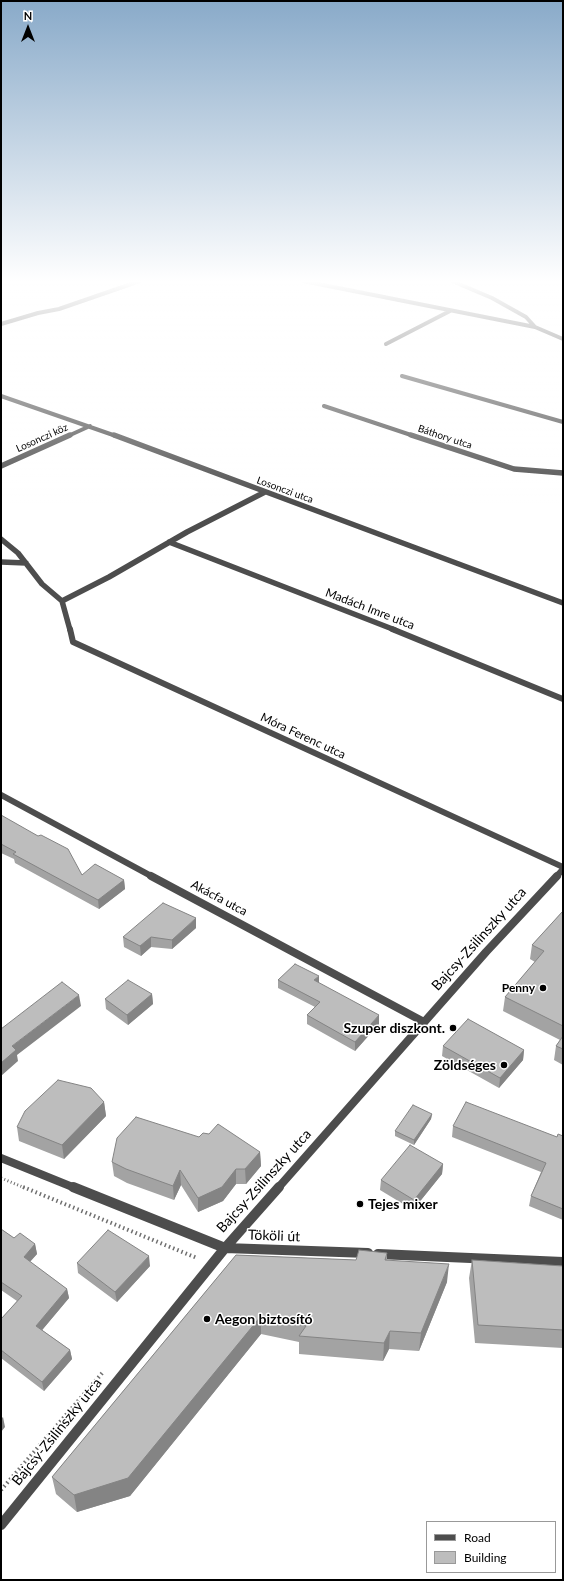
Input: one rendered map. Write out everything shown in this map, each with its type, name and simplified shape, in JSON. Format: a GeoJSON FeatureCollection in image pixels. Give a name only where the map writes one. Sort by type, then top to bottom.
{"type":"FeatureCollection","features":[{"type":"Feature","properties":{"kind":"street"},"geometry":{"type":"LineString","coordinates":[[402,376],[563,422]]}},
{"type":"Feature","properties":{"kind":"street","name":"Losonczi utca"},"geometry":{"type":"LineString","coordinates":[[1,396],[90,426],[563,603]]}},
{"type":"Feature","properties":{"kind":"street","name":"Báthory utca"},"geometry":{"type":"LineString","coordinates":[[324,406],[514,469],[563,473]]}},
{"type":"Feature","properties":{"kind":"street","name":"Losonczi köz"},"geometry":{"type":"LineString","coordinates":[[1,466],[90,426]]}},
{"type":"Feature","properties":{"kind":"street"},"geometry":{"type":"LineString","coordinates":[[1,539],[18,553],[46,588],[62,601],[109,577],[169,542],[265,492]]}},
{"type":"Feature","properties":{"kind":"street","name":"Madách Imre utca"},"geometry":{"type":"LineString","coordinates":[[169,542],[421,641],[563,699]]}},
{"type":"Feature","properties":{"kind":"street"},"geometry":{"type":"LineString","coordinates":[[1,562],[26,563]]}},
{"type":"Feature","properties":{"kind":"street","name":"Móra Ferenc utca"},"geometry":{"type":"LineString","coordinates":[[62,601],[73,642],[563,868]]}},
{"type":"Feature","properties":{"kind":"street","name":"Akácfa utca"},"geometry":{"type":"LineString","coordinates":[[1,795],[424,1022]]}},
{"type":"Feature","properties":{"kind":"street","name":"Bajcsy-Zsilinszky utca"},"geometry":{"type":"LineString","coordinates":[[1,1525],[225,1248],[486,952],[563,868]]}},
{"type":"Feature","properties":{"kind":"street","name":"Tököli út"},"geometry":{"type":"LineString","coordinates":[[1,1158],[225,1248],[563,1262]]}},
{"type":"Feature","properties":{"kind":"path"},"geometry":{"type":"LineString","coordinates":[[1,1178],[199,1259],[194,1265]]}},
{"type":"Feature","properties":{"kind":"path"},"geometry":{"type":"LineString","coordinates":[[1,1490],[108,1366]]}},
{"type":"Feature","properties":{"kind":"building"},"geometry":{"type":"Polygon","coordinates":[[[1,815],[38,836],[41,835],[68,849],[82,875],[95,864],[124,880],[98,900],[13,854],[16,852],[1,844],[1,815]]]}},
{"type":"Feature","properties":{"kind":"building"},"geometry":{"type":"Polygon","coordinates":[[[163,903],[196,918],[172,940],[151,937],[140,946],[123,937],[163,903]]]}},
{"type":"Feature","properties":{"kind":"building","name":"Penny"},"geometry":{"type":"Polygon","coordinates":[[[563,911],[563,1026],[505,997],[544,951],[532,945],[563,911]]]}},
{"type":"Feature","properties":{"kind":"building"},"geometry":{"type":"Polygon","coordinates":[[[295,964],[319,976],[314,980],[379,1015],[355,1042],[307,1015],[320,1002],[278,980],[295,964]]]}},
{"type":"Feature","properties":{"kind":"building"},"geometry":{"type":"Polygon","coordinates":[[[128,980],[152,994],[127,1015],[105,999],[128,980]]]}},
{"type":"Feature","properties":{"kind":"building"},"geometry":{"type":"Polygon","coordinates":[[[62,982],[79,995],[12,1046],[16,1050],[1,1063],[1,1029],[62,982]]]}},
{"type":"Feature","properties":{"kind":"building"},"geometry":{"type":"Polygon","coordinates":[[[468,1019],[524,1050],[500,1078],[443,1046],[468,1019]]]}},
{"type":"Feature","properties":{"kind":"building"},"geometry":{"type":"Polygon","coordinates":[[[563,1036],[563,1049],[556,1046],[563,1036]]]}},
{"type":"Feature","properties":{"kind":"building"},"geometry":{"type":"Polygon","coordinates":[[[58,1080],[91,1088],[104,1102],[62,1145],[17,1127],[25,1111],[58,1080]]]}},
{"type":"Feature","properties":{"kind":"building"},"geometry":{"type":"Polygon","coordinates":[[[466,1102],[557,1137],[558,1134],[563,1136],[563,1209],[531,1196],[546,1163],[453,1126],[466,1102]]]}},
{"type":"Feature","properties":{"kind":"building"},"geometry":{"type":"Polygon","coordinates":[[[413,1105],[432,1114],[414,1140],[395,1131],[413,1105]]]}},
{"type":"Feature","properties":{"kind":"building"},"geometry":{"type":"Polygon","coordinates":[[[136,1117],[199,1137],[203,1133],[209,1134],[218,1124],[260,1152],[245,1169],[236,1169],[222,1187],[198,1198],[180,1170],[173,1186],[126,1169],[112,1162],[117,1138],[136,1117]]]}},
{"type":"Feature","properties":{"kind":"building"},"geometry":{"type":"Polygon","coordinates":[[[410,1145],[443,1164],[414,1200],[381,1180],[410,1145]]]}},
{"type":"Feature","properties":{"kind":"building"},"geometry":{"type":"Polygon","coordinates":[[[1,1229],[14,1238],[20,1233],[35,1244],[24,1257],[67,1289],[36,1326],[70,1350],[42,1382],[1,1350],[1,1319],[22,1296],[1,1282],[1,1229]]]}},
{"type":"Feature","properties":{"kind":"building"},"geometry":{"type":"Polygon","coordinates":[[[108,1230],[149,1256],[115,1292],[77,1263],[108,1230]]]}},
{"type":"Feature","properties":{"kind":"building"},"geometry":{"type":"Polygon","coordinates":[[[359,1250],[387,1253],[385,1260],[449,1264],[421,1333],[390,1331],[384,1343],[299,1336],[306,1326],[261,1316],[128,1478],[74,1495],[52,1477],[236,1255],[356,1260],[359,1250]]]}},
{"type":"Feature","properties":{"kind":"building"},"geometry":{"type":"Polygon","coordinates":[[[472,1260],[563,1266],[563,1330],[478,1325],[472,1260]]]}},
{"type":"Feature","properties":{"kind":"place","name":"Penny"},"geometry":{"type":"Point","coordinates":[543,988]}},
{"type":"Feature","properties":{"kind":"place","name":"Szuper diszkont."},"geometry":{"type":"Point","coordinates":[453,1028]}},
{"type":"Feature","properties":{"kind":"place","name":"Zöldséges"},"geometry":{"type":"Point","coordinates":[504,1065]}},
{"type":"Feature","properties":{"kind":"place","name":"Tejes mixer"},"geometry":{"type":"Point","coordinates":[360,1204]}},
{"type":"Feature","properties":{"kind":"place","name":"Aegon biztosító"},"geometry":{"type":"Point","coordinates":[207,1319]}}]}
